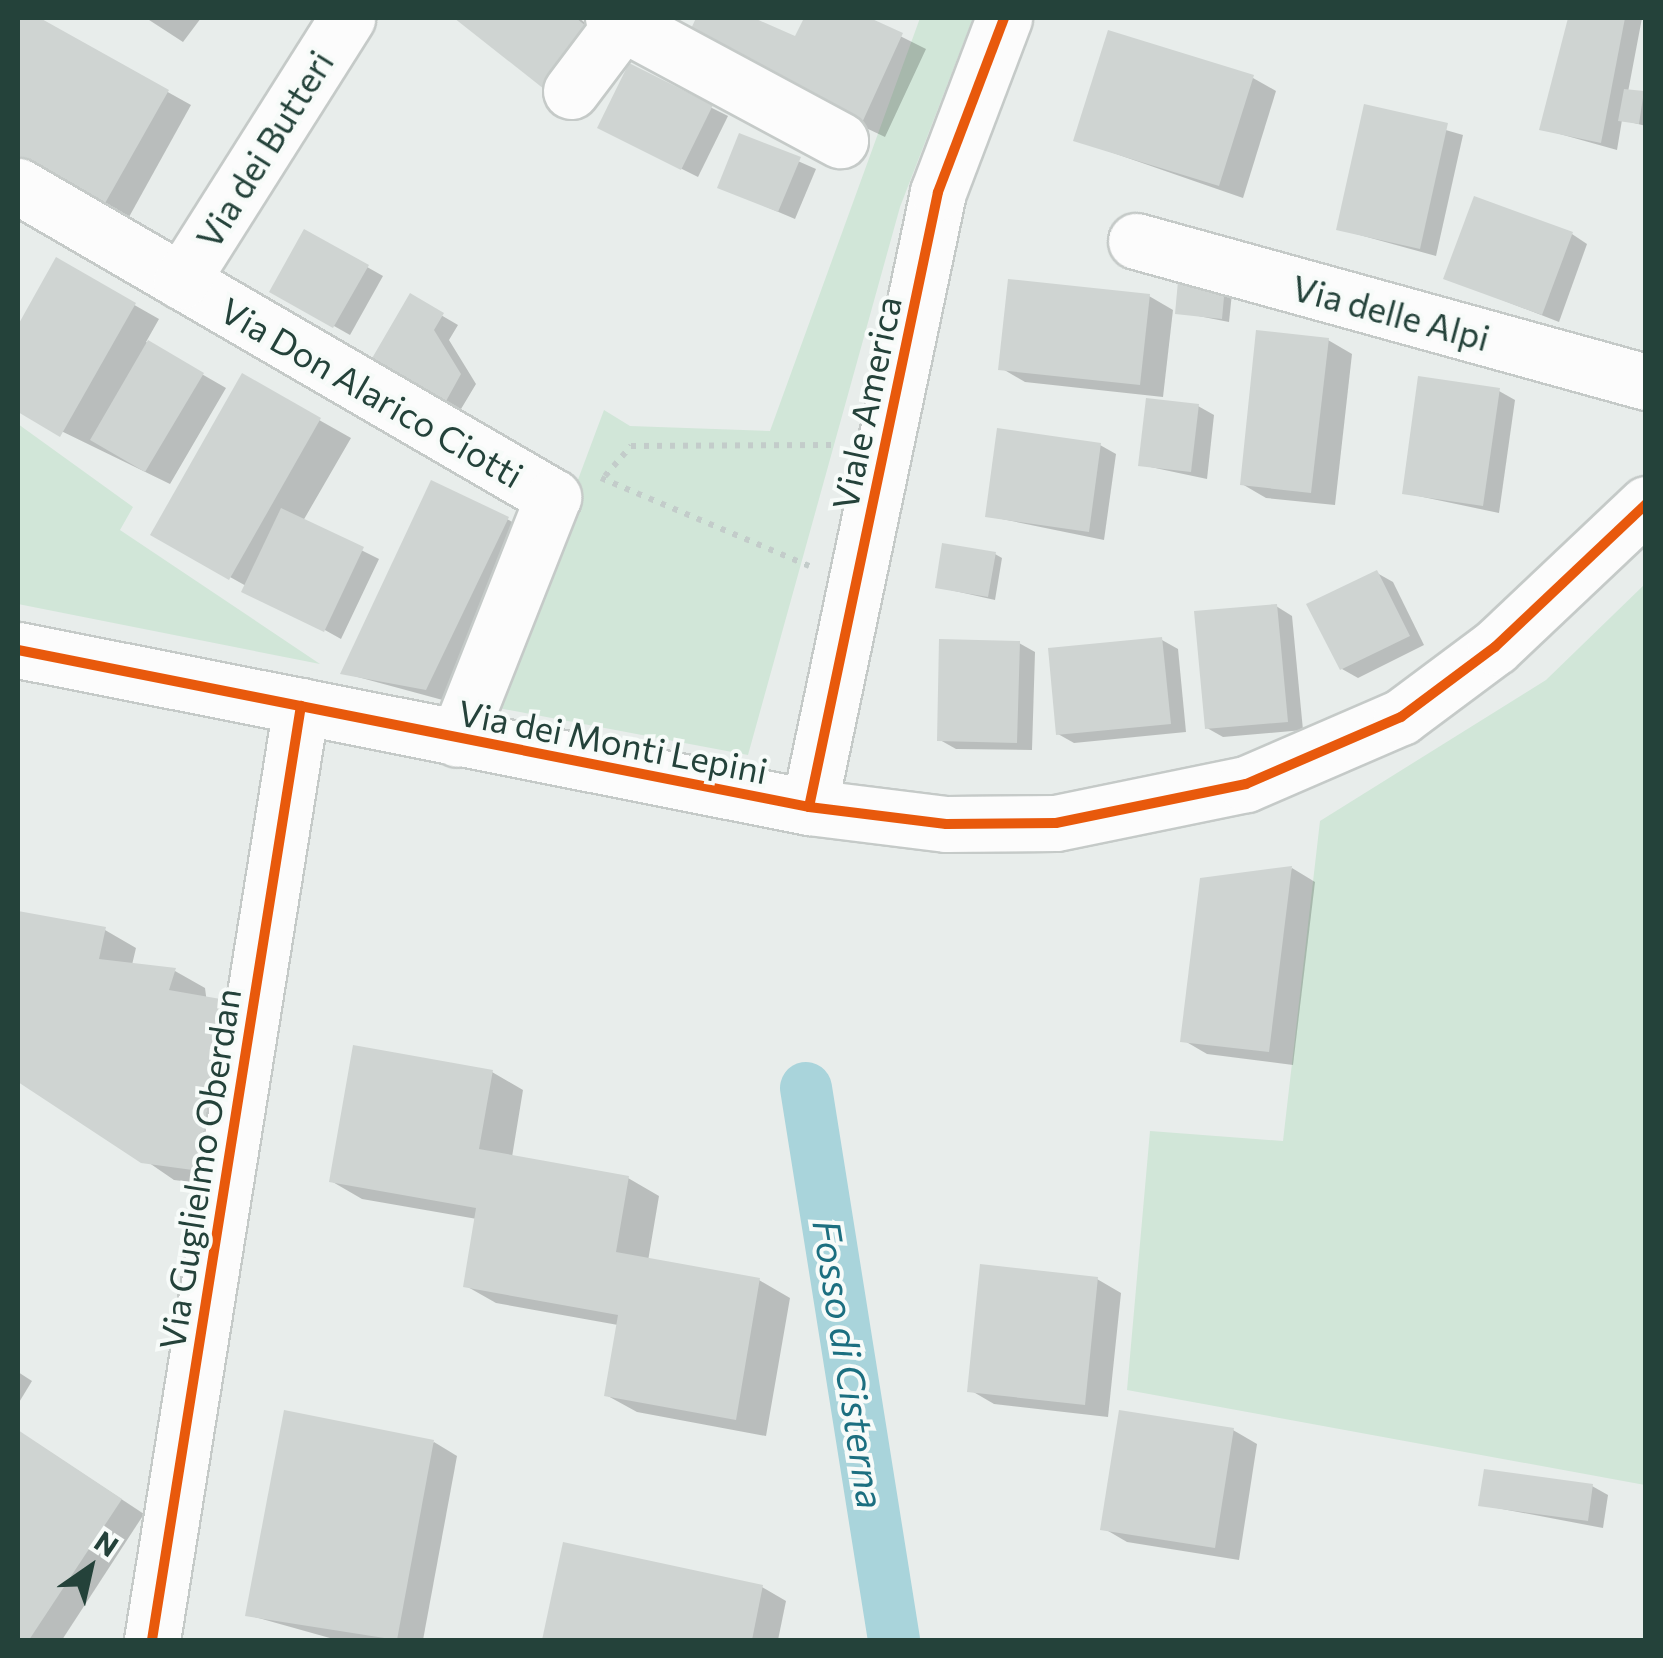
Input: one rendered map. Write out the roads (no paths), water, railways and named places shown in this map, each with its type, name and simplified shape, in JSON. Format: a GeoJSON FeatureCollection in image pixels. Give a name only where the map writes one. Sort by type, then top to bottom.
{"type":"FeatureCollection","features":[{"type":"Feature","properties":{"kind":"street","name":"Via dei Butteri"},"geometry":{"type":"LineString","coordinates":[[181,281],[347,18]]}},
{"type":"Feature","properties":{"kind":"street","name":"Viale America"},"geometry":{"type":"LineString","coordinates":[[809,807],[938,192],[1004,18]]}},
{"type":"Feature","properties":{"kind":"street"},"geometry":{"type":"LineString","coordinates":[[571,91],[620,20],[840,140]]}},
{"type":"Feature","properties":{"kind":"street","name":"Via Don Alarico Ciotti"},"geometry":{"type":"LineString","coordinates":[[18,186],[553,497],[456,738]]}},
{"type":"Feature","properties":{"kind":"street","name":"Via delle Alpi"},"geometry":{"type":"LineString","coordinates":[[1136,242],[1646,382]]}},
{"type":"Feature","properties":{"kind":"street","name":"Via dei Monti Lepini"},"geometry":{"type":"LineString","coordinates":[[18,650],[809,807],[946,824],[1056,823],[1155,809],[1263,778],[1434,696],[1646,504]]}},
{"type":"Feature","properties":{"kind":"street","name":"Via Guglielmo Oberdan"},"geometry":{"type":"LineString","coordinates":[[152,1640],[301,706]]}},
{"type":"Feature","properties":{"kind":"waterway","name":"Fosso di Cisterna"},"geometry":{"type":"LineString","coordinates":[[806,1088],[894,1640]]}}]}
